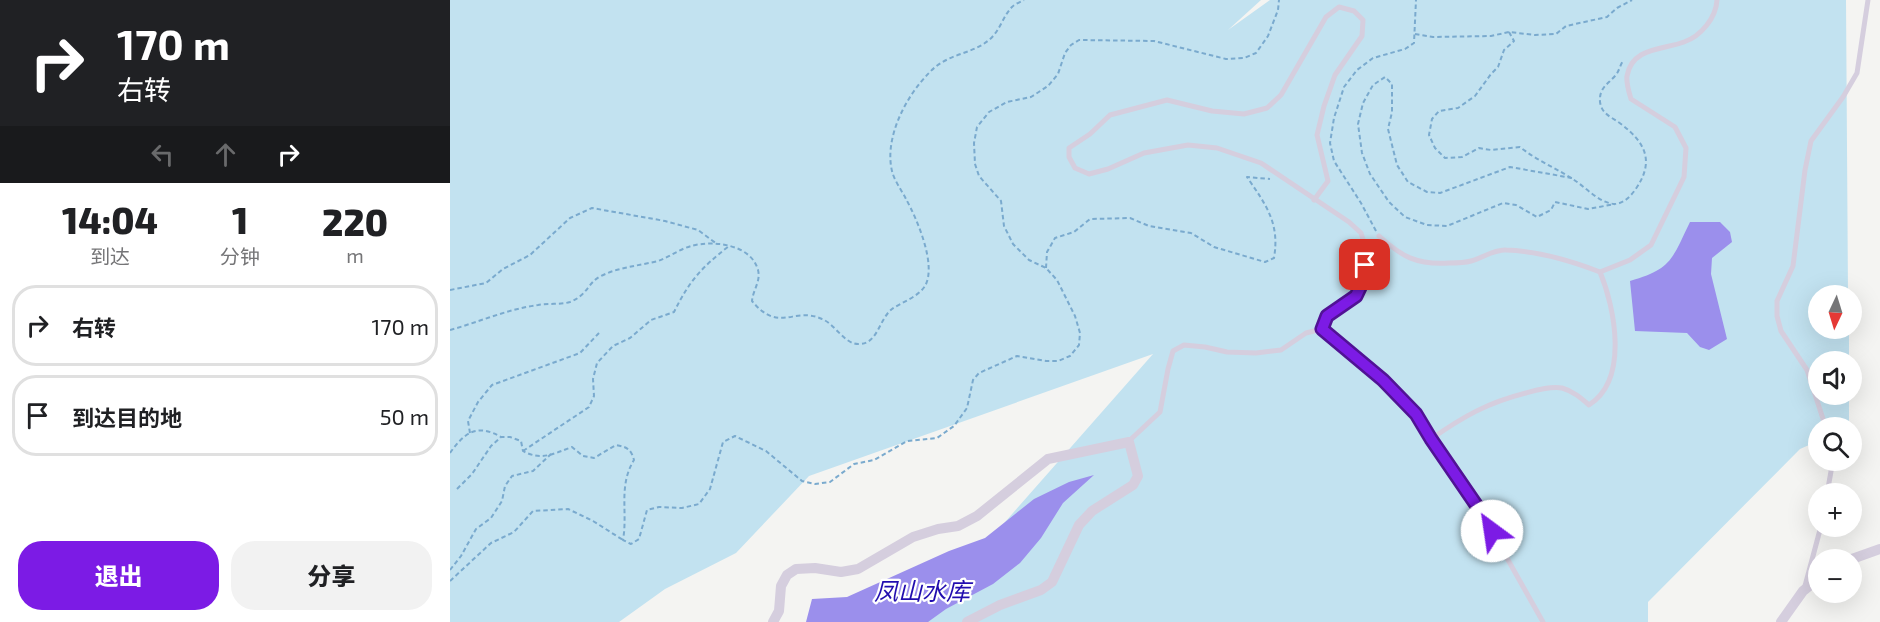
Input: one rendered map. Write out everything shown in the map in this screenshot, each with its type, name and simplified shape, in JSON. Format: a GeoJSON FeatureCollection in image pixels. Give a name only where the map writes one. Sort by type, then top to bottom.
{"type":"FeatureCollection","features":[{"type":"Feature","properties":{"kind":"street"},"geometry":{"type":"LineString","coordinates":[[773,622],[779,611],[781,586],[787,575],[796,569],[815,568],[841,572],[858,569],[913,537],[938,529],[958,526],[976,516],[1048,459],[1129,442],[1137,476],[1133,485],[1092,511],[1079,525],[1052,582],[1041,590],[1000,605],[967,622]]}},
{"type":"Feature","properties":{"kind":"street"},"geometry":{"type":"LineString","coordinates":[[1862,555],[1880,549]]}},
{"type":"Feature","properties":{"kind":"street"},"geometry":{"type":"LineString","coordinates":[[1781,622],[1808,587]]}},
{"type":"Feature","properties":{"kind":"lane"},"geometry":{"type":"LineString","coordinates":[[1379,236],[1395,251],[1415,262],[1440,264],[1468,262],[1503,249],[1544,254],[1600,272],[1630,260],[1651,245],[1684,177],[1686,148],[1675,127],[1631,99],[1626,78],[1631,64],[1646,51],[1685,42],[1706,27],[1716,11],[1717,0]]}},
{"type":"Feature","properties":{"kind":"lane"},"geometry":{"type":"LineString","coordinates":[[1822,417],[1807,370],[1781,331],[1777,316],[1777,301],[1793,266],[1805,170],[1811,141],[1843,97],[1857,73],[1868,0]]}},
{"type":"Feature","properties":{"kind":"lane"},"geometry":{"type":"LineString","coordinates":[[1314,200],[1328,181],[1317,135],[1324,106],[1335,75],[1362,36],[1362,20],[1354,11],[1339,7],[1326,17],[1281,95],[1268,108],[1244,114],[1212,111],[1167,100],[1110,115],[1090,134],[1069,147],[1069,157],[1075,168],[1089,174],[1108,169],[1144,153],[1188,146],[1217,148],[1262,163],[1314,200],[1349,222],[1361,233],[1367,252],[1364,279],[1356,296],[1327,316],[1322,329]]}},
{"type":"Feature","properties":{"kind":"lane"},"geometry":{"type":"LineString","coordinates":[[1431,439],[1464,416],[1498,400],[1540,389],[1561,388],[1577,394],[1589,405],[1600,399],[1610,378],[1616,357],[1608,292],[1600,272]]}},
{"type":"Feature","properties":{"kind":"lane"},"geometry":{"type":"LineString","coordinates":[[1322,329],[1383,380],[1416,414],[1481,512],[1543,622]]}},
{"type":"Feature","properties":{"kind":"lane"},"geometry":{"type":"LineString","coordinates":[[1129,442],[1160,412],[1173,351],[1184,345],[1227,352],[1256,353],[1281,350],[1306,333],[1322,329]]}},
{"type":"Feature","properties":{"kind":"lane"},"geometry":{"type":"LineString","coordinates":[[1803,591],[1818,537]]}},
{"type":"Feature","properties":{"kind":"path"},"geometry":{"type":"LineString","coordinates":[[450,330],[538,305],[566,303],[581,297],[597,278],[620,268],[658,260],[692,246],[717,244],[739,249],[750,257],[758,268],[759,279],[752,301],[759,310],[770,317],[810,316],[822,319],[851,342],[859,345],[868,342],[876,334],[881,322],[890,311],[925,286],[929,272],[928,256],[912,211],[892,171],[891,139],[898,126],[903,108],[930,71],[947,58],[988,41],[1002,25],[1012,7],[1024,0]]}},
{"type":"Feature","properties":{"kind":"path"},"geometry":{"type":"LineString","coordinates":[[450,581],[491,543],[514,532],[533,511],[568,509],[632,544],[639,539],[647,510],[659,507],[682,508],[699,504],[710,489],[723,442],[735,436],[766,451],[802,481],[815,484],[830,482],[854,464],[874,460],[907,441],[937,438],[954,426],[967,408],[973,380],[979,373],[1017,356],[1058,361],[1070,356],[1079,345],[1080,333],[1075,316],[1057,280],[1046,268],[1029,260],[1013,244],[1004,226],[1001,201],[979,176],[975,164],[974,143],[977,127],[989,112],[1007,102],[1031,97],[1048,86],[1058,74],[1065,53],[1079,40],[1154,41],[1226,59],[1244,58],[1256,53],[1268,36],[1278,10],[1279,0]]}},
{"type":"Feature","properties":{"kind":"path"},"geometry":{"type":"LineString","coordinates":[[1379,236],[1334,161],[1330,143],[1334,118],[1344,87],[1357,70],[1373,58],[1405,49],[1414,43],[1416,0]]}},
{"type":"Feature","properties":{"kind":"path"},"geometry":{"type":"LineString","coordinates":[[1415,34],[1432,37],[1491,36],[1509,32],[1535,35],[1556,34],[1566,26],[1607,17],[1617,8],[1632,0]]}},
{"type":"Feature","properties":{"kind":"path"},"geometry":{"type":"LineString","coordinates":[[1509,32],[1514,41],[1504,50],[1498,67],[1475,96],[1458,108],[1439,111],[1432,119],[1429,135],[1435,148],[1445,158],[1462,156],[1479,148],[1491,150],[1520,147],[1534,158],[1572,178],[1602,200],[1616,204]]}},
{"type":"Feature","properties":{"kind":"path"},"geometry":{"type":"LineString","coordinates":[[1572,178],[1510,167],[1440,193],[1427,192],[1408,182],[1396,165],[1388,129],[1392,112],[1392,84],[1385,76],[1373,85],[1363,103],[1358,124],[1362,153],[1370,174],[1389,202],[1405,218],[1427,225],[1447,226],[1503,203],[1516,205],[1537,217],[1551,210],[1555,202],[1588,209],[1616,204],[1628,199],[1646,170],[1646,154],[1639,141],[1622,125],[1604,114],[1600,105],[1600,92],[1605,84],[1616,75],[1622,61],[1637,58]]}},
{"type":"Feature","properties":{"kind":"path"},"geometry":{"type":"LineString","coordinates":[[1046,268],[1047,252],[1055,238],[1074,232],[1090,219],[1108,217],[1130,218],[1149,226],[1191,233],[1214,247],[1265,262],[1274,258],[1275,228],[1268,208],[1247,177],[1285,179]]}},
{"type":"Feature","properties":{"kind":"path"},"geometry":{"type":"LineString","coordinates":[[450,290],[486,283],[503,269],[530,255],[570,218],[592,208],[665,221],[698,230],[717,244]]}},
{"type":"Feature","properties":{"kind":"path"},"geometry":{"type":"LineString","coordinates":[[523,451],[589,407],[594,396],[593,379],[597,363],[613,346],[630,338],[651,320],[674,312],[685,290],[705,265],[729,246]]}},
{"type":"Feature","properties":{"kind":"path"},"geometry":{"type":"LineString","coordinates":[[470,433],[468,421],[478,402],[492,385],[580,353],[599,333]]}},
{"type":"Feature","properties":{"kind":"path"},"geometry":{"type":"LineString","coordinates":[[450,453],[462,437],[476,431],[490,431],[501,437],[521,441],[523,451]]}},
{"type":"Feature","properties":{"kind":"path"},"geometry":{"type":"LineString","coordinates":[[457,489],[472,474],[491,446],[501,437]]}},
{"type":"Feature","properties":{"kind":"path"},"geometry":{"type":"LineString","coordinates":[[523,451],[534,457],[572,447],[583,456],[594,458],[616,445],[626,447],[632,452],[634,460],[628,470],[624,485],[623,501],[626,524],[623,540]]}},
{"type":"Feature","properties":{"kind":"path"},"geometry":{"type":"LineString","coordinates":[[450,570],[476,529],[491,518],[502,501],[505,486],[512,476],[533,471],[551,454]]}},
{"type":"Feature","properties":{"kind":"shaded area"},"geometry":{"type":"Polygon","coordinates":[[[450,0],[1261,0],[1228,30],[1270,0],[1846,0],[1848,285],[1808,285],[1808,339],[1849,339],[1849,351],[1808,351],[1808,405],[1849,405],[1849,417],[1808,417],[1808,445],[1800,449],[1648,602],[1648,622],[917,622],[1153,354],[809,476],[736,553],[665,589],[619,622],[450,622],[450,0]]]}},
{"type":"Feature","properties":{"kind":"water"},"geometry":{"type":"Polygon","coordinates":[[[1690,222],[1720,222],[1730,232],[1732,242],[1712,258],[1711,274],[1727,339],[1709,350],[1700,347],[1687,333],[1635,331],[1630,281],[1663,267],[1674,254],[1690,222]]]}},
{"type":"Feature","properties":{"kind":"water","name":"凤山水库"},"geometry":{"type":"Polygon","coordinates":[[[1094,475],[1063,503],[1041,538],[1020,563],[993,584],[946,609],[928,622],[806,622],[812,599],[847,597],[949,551],[985,538],[1034,499],[1069,482],[1094,475]]]}},
{"type":"Feature","properties":{"kind":"route"},"geometry":{"type":"LineString","coordinates":[[1365,265],[1364,279],[1356,296],[1327,316],[1322,329],[1383,380],[1416,414],[1492,531]]}}]}
